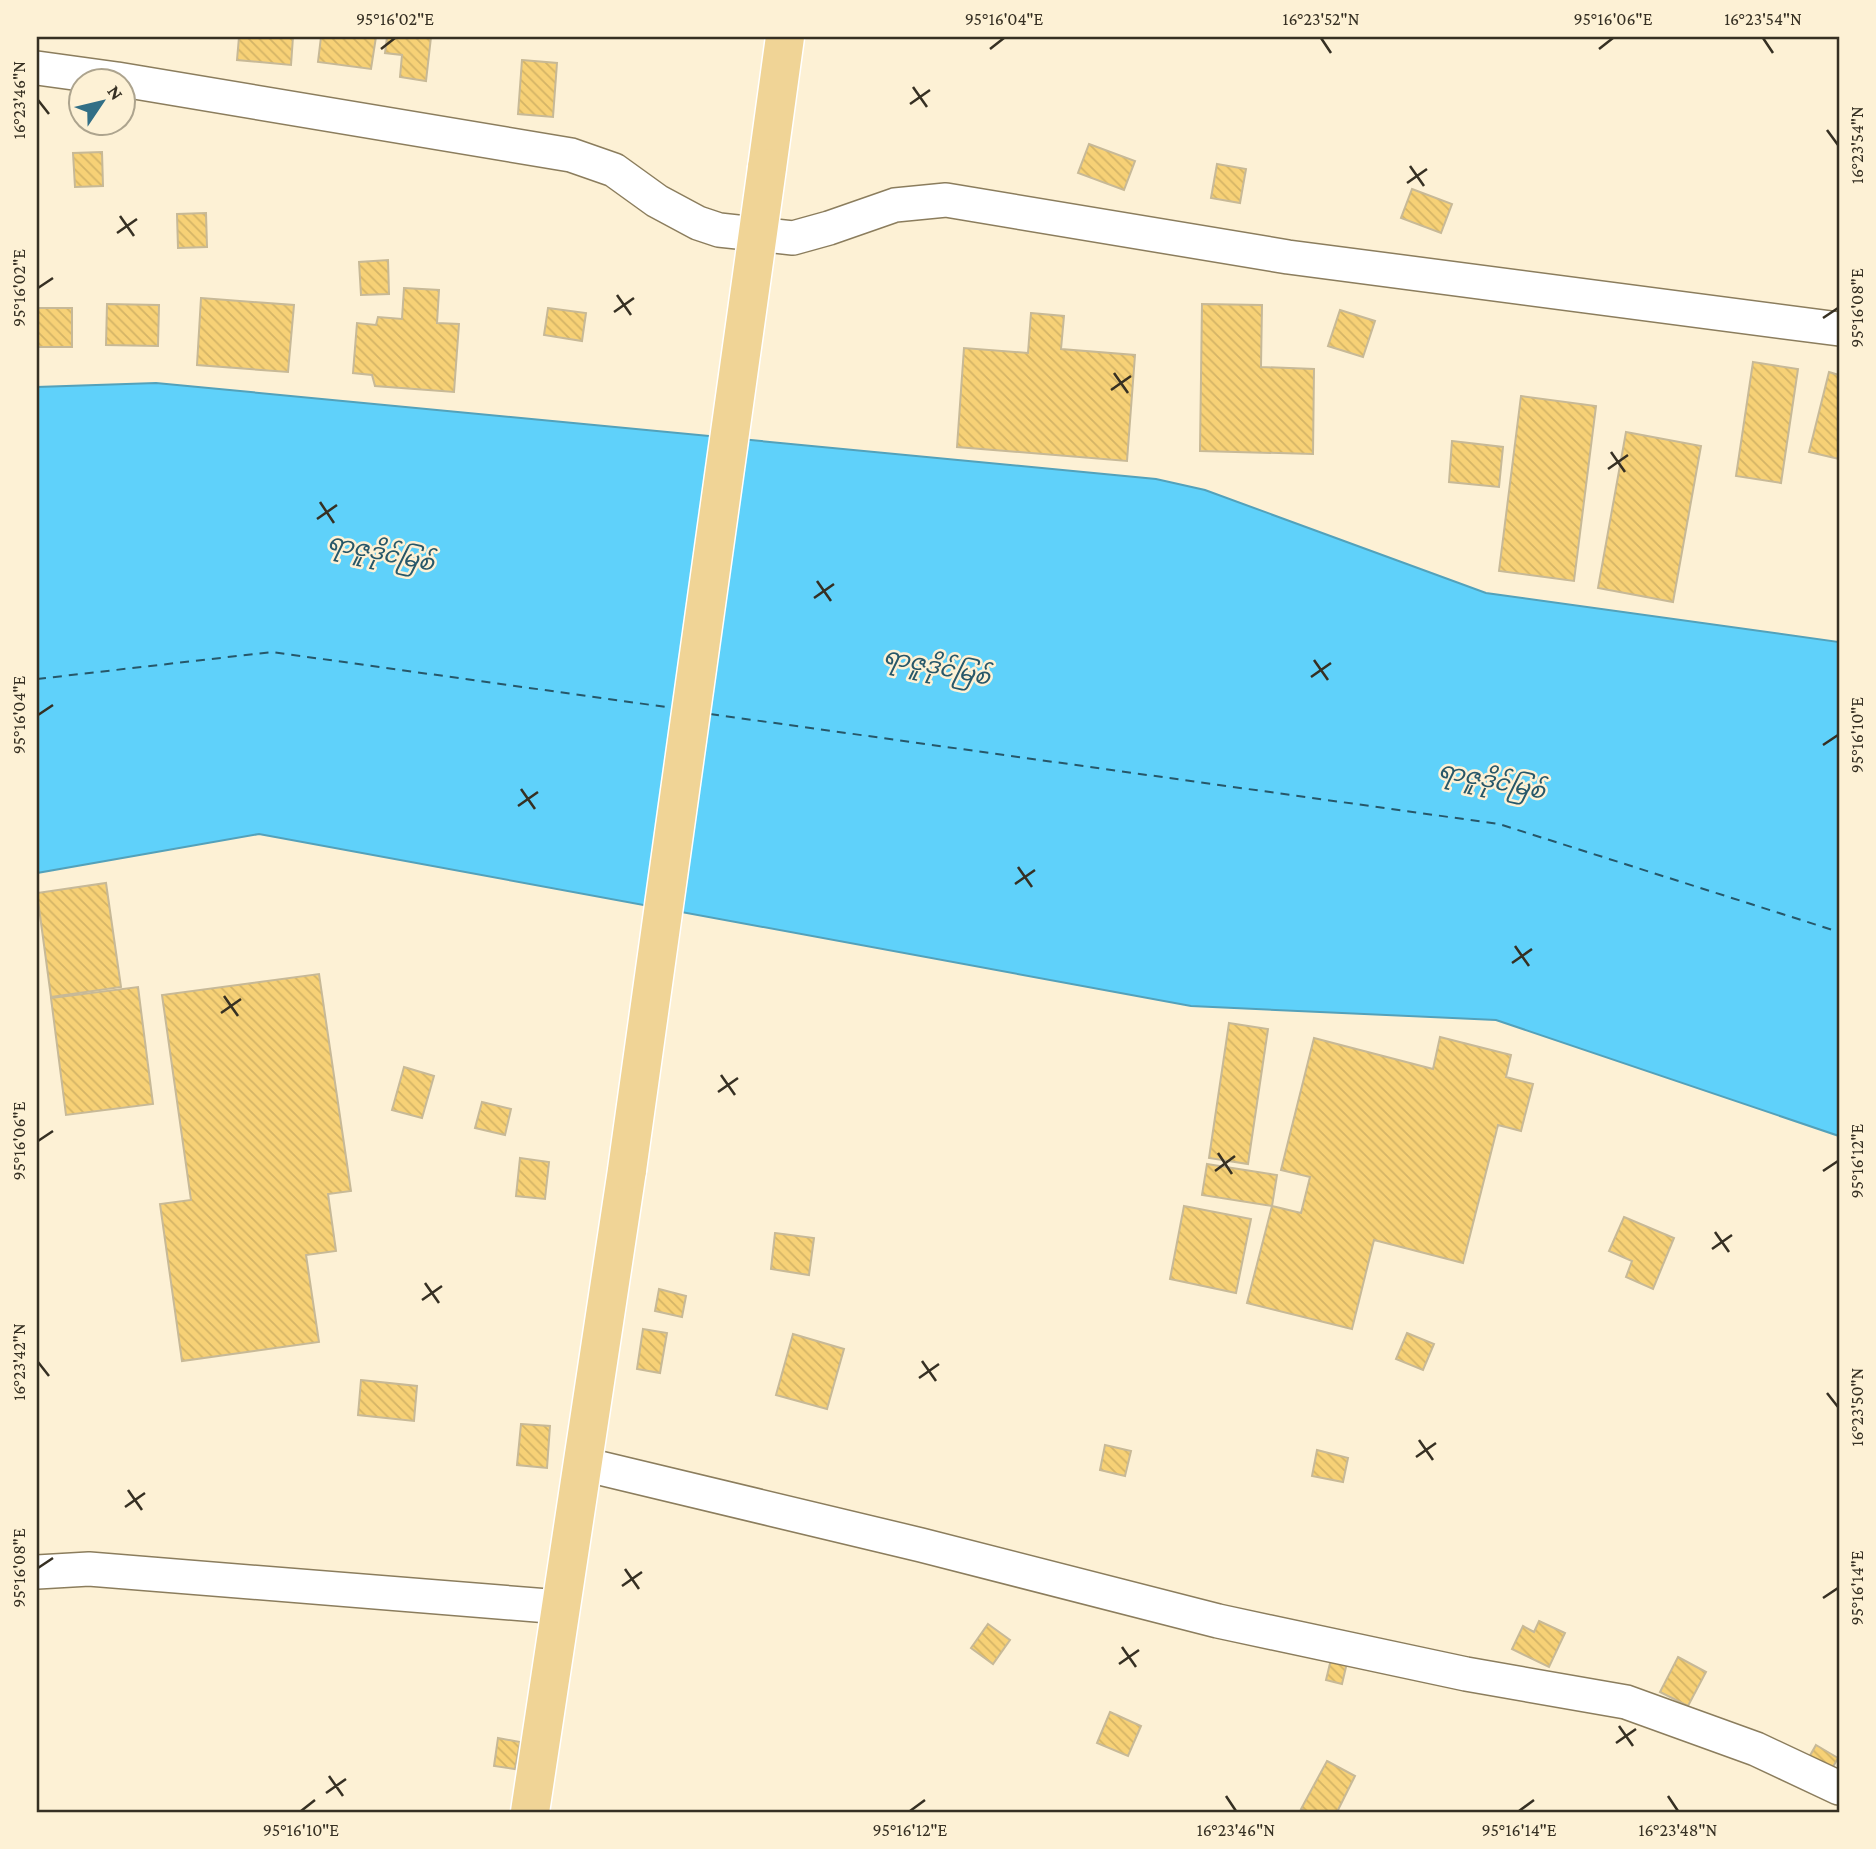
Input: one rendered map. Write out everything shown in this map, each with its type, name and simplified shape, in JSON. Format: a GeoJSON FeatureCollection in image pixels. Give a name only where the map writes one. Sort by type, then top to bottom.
{"type":"FeatureCollection","features":[{"type":"Feature","properties":{"kind":"highway"},"geometry":{"type":"LineString","coordinates":[[530,1812],[627,1170],[785,37]]}},
{"type":"Feature","properties":{"kind":"street"},"geometry":{"type":"LineString","coordinates":[[37,68],[571,155],[614,170],[657,201],[698,223],[719,230],[793,238],[895,205],[946,200],[1288,257],[1839,329]]}},
{"type":"Feature","properties":{"kind":"street"},"geometry":{"type":"LineString","coordinates":[[583,1464],[1218,1621],[1466,1674],[1626,1702],[1756,1749],[1839,1788]]}},
{"type":"Feature","properties":{"kind":"street"},"geometry":{"type":"LineString","coordinates":[[37,1572],[89,1569],[561,1606]]}},
{"type":"Feature","properties":{"kind":"water","name":"ရာဇူဒိုင်မြစ်"},"geometry":{"type":"Polygon","coordinates":[[[156,383],[1156,479],[1205,490],[1486,593],[1839,642],[1839,1136],[1496,1020],[1191,1006],[259,834],[37,873],[37,387],[156,383]]]}},
{"type":"Feature","properties":{"kind":"building"},"geometry":{"type":"Polygon","coordinates":[[[239,37],[293,37],[291,65],[237,60],[239,37]]]}},
{"type":"Feature","properties":{"kind":"building"},"geometry":{"type":"Polygon","coordinates":[[[321,37],[376,37],[371,69],[318,62],[321,37]]]}},
{"type":"Feature","properties":{"kind":"building"},"geometry":{"type":"Polygon","coordinates":[[[387,37],[431,37],[426,81],[400,77],[402,55],[385,53],[387,37]]]}},
{"type":"Feature","properties":{"kind":"building"},"geometry":{"type":"Polygon","coordinates":[[[522,60],[557,63],[553,117],[518,114],[522,60]]]}},
{"type":"Feature","properties":{"kind":"building"},"geometry":{"type":"Polygon","coordinates":[[[1089,144],[1135,161],[1124,190],[1078,173],[1089,144]]]}},
{"type":"Feature","properties":{"kind":"building"},"geometry":{"type":"Polygon","coordinates":[[[102,152],[103,186],[75,187],[73,153],[102,152]]]}},
{"type":"Feature","properties":{"kind":"building"},"geometry":{"type":"Polygon","coordinates":[[[1217,164],[1246,169],[1240,203],[1211,198],[1217,164]]]}},
{"type":"Feature","properties":{"kind":"building"},"geometry":{"type":"Polygon","coordinates":[[[1412,189],[1452,204],[1441,233],[1401,218],[1412,189]]]}},
{"type":"Feature","properties":{"kind":"building"},"geometry":{"type":"Polygon","coordinates":[[[206,213],[207,247],[178,248],[177,214],[206,213]]]}},
{"type":"Feature","properties":{"kind":"building"},"geometry":{"type":"Polygon","coordinates":[[[388,260],[389,294],[361,295],[359,262],[388,260]]]}},
{"type":"Feature","properties":{"kind":"building"},"geometry":{"type":"Polygon","coordinates":[[[404,288],[439,290],[437,323],[459,324],[454,392],[375,386],[372,375],[353,373],[357,323],[376,325],[378,317],[402,319],[404,288]]]}},
{"type":"Feature","properties":{"kind":"building"},"geometry":{"type":"Polygon","coordinates":[[[201,298],[294,305],[288,372],[197,365],[201,298]]]}},
{"type":"Feature","properties":{"kind":"building"},"geometry":{"type":"Polygon","coordinates":[[[107,304],[159,305],[158,346],[106,345],[107,304]]]}},
{"type":"Feature","properties":{"kind":"building"},"geometry":{"type":"Polygon","coordinates":[[[1202,304],[1262,305],[1261,367],[1314,369],[1313,454],[1200,451],[1202,304]]]}},
{"type":"Feature","properties":{"kind":"building"},"geometry":{"type":"Polygon","coordinates":[[[37,308],[72,308],[72,347],[37,347],[37,308]]]}},
{"type":"Feature","properties":{"kind":"building"},"geometry":{"type":"Polygon","coordinates":[[[548,308],[586,313],[582,341],[544,335],[548,308]]]}},
{"type":"Feature","properties":{"kind":"building"},"geometry":{"type":"Polygon","coordinates":[[[1340,310],[1375,321],[1363,357],[1328,346],[1340,310]]]}},
{"type":"Feature","properties":{"kind":"building"},"geometry":{"type":"Polygon","coordinates":[[[1031,313],[1064,316],[1061,349],[1135,355],[1127,461],[957,447],[964,348],[1028,353],[1031,313]]]}},
{"type":"Feature","properties":{"kind":"building"},"geometry":{"type":"Polygon","coordinates":[[[1753,362],[1798,369],[1781,483],[1736,476],[1753,362]]]}},
{"type":"Feature","properties":{"kind":"building"},"geometry":{"type":"Polygon","coordinates":[[[1829,372],[1839,375],[1839,459],[1809,452],[1829,372]]]}},
{"type":"Feature","properties":{"kind":"building"},"geometry":{"type":"Polygon","coordinates":[[[1521,396],[1596,406],[1574,581],[1499,571],[1521,396]]]}},
{"type":"Feature","properties":{"kind":"building"},"geometry":{"type":"Polygon","coordinates":[[[1626,432],[1701,446],[1673,602],[1598,588],[1626,432]]]}},
{"type":"Feature","properties":{"kind":"building"},"geometry":{"type":"Polygon","coordinates":[[[1452,441],[1503,447],[1499,487],[1449,482],[1452,441]]]}},
{"type":"Feature","properties":{"kind":"building"},"geometry":{"type":"Polygon","coordinates":[[[106,883],[121,987],[51,997],[37,893],[106,883]]]}},
{"type":"Feature","properties":{"kind":"building"},"geometry":{"type":"Polygon","coordinates":[[[319,974],[351,1191],[328,1194],[336,1251],[306,1255],[319,1342],[182,1361],[160,1204],[191,1200],[162,995],[319,974]]]}},
{"type":"Feature","properties":{"kind":"building"},"geometry":{"type":"Polygon","coordinates":[[[138,987],[153,1104],[66,1115],[51,998],[138,987]]]}},
{"type":"Feature","properties":{"kind":"building"},"geometry":{"type":"Polygon","coordinates":[[[1229,1023],[1268,1029],[1248,1164],[1209,1158],[1229,1023]]]}},
{"type":"Feature","properties":{"kind":"building"},"geometry":{"type":"Polygon","coordinates":[[[1440,1037],[1511,1055],[1506,1077],[1533,1084],[1521,1131],[1498,1125],[1463,1263],[1374,1240],[1352,1329],[1247,1303],[1272,1206],[1301,1213],[1310,1177],[1281,1170],[1314,1038],[1433,1069],[1440,1037]]]}},
{"type":"Feature","properties":{"kind":"building"},"geometry":{"type":"Polygon","coordinates":[[[404,1067],[434,1076],[422,1118],[392,1110],[404,1067]]]}},
{"type":"Feature","properties":{"kind":"building"},"geometry":{"type":"Polygon","coordinates":[[[482,1102],[511,1109],[505,1135],[475,1128],[482,1102]]]}},
{"type":"Feature","properties":{"kind":"building"},"geometry":{"type":"Polygon","coordinates":[[[520,1158],[549,1162],[545,1199],[516,1196],[520,1158]]]}},
{"type":"Feature","properties":{"kind":"building"},"geometry":{"type":"Polygon","coordinates":[[[1207,1164],[1277,1175],[1272,1206],[1202,1195],[1207,1164]]]}},
{"type":"Feature","properties":{"kind":"building"},"geometry":{"type":"Polygon","coordinates":[[[1184,1206],[1251,1219],[1236,1293],[1170,1279],[1184,1206]]]}},
{"type":"Feature","properties":{"kind":"building"},"geometry":{"type":"Polygon","coordinates":[[[1624,1217],[1674,1238],[1653,1289],[1626,1277],[1632,1261],[1609,1251],[1624,1217]]]}},
{"type":"Feature","properties":{"kind":"building"},"geometry":{"type":"Polygon","coordinates":[[[775,1233],[814,1238],[809,1275],[771,1269],[775,1233]]]}},
{"type":"Feature","properties":{"kind":"building"},"geometry":{"type":"Polygon","coordinates":[[[659,1289],[686,1296],[682,1317],[655,1311],[659,1289]]]}},
{"type":"Feature","properties":{"kind":"building"},"geometry":{"type":"Polygon","coordinates":[[[643,1329],[667,1333],[660,1373],[637,1369],[643,1329]]]}},
{"type":"Feature","properties":{"kind":"building"},"geometry":{"type":"Polygon","coordinates":[[[1407,1333],[1434,1344],[1423,1370],[1396,1359],[1407,1333]]]}},
{"type":"Feature","properties":{"kind":"building"},"geometry":{"type":"Polygon","coordinates":[[[793,1334],[844,1349],[827,1409],[776,1395],[793,1334]]]}},
{"type":"Feature","properties":{"kind":"building"},"geometry":{"type":"Polygon","coordinates":[[[361,1380],[417,1386],[414,1421],[358,1415],[361,1380]]]}},
{"type":"Feature","properties":{"kind":"building"},"geometry":{"type":"Polygon","coordinates":[[[521,1424],[550,1426],[547,1468],[517,1465],[521,1424]]]}},
{"type":"Feature","properties":{"kind":"building"},"geometry":{"type":"Polygon","coordinates":[[[1105,1445],[1131,1451],[1125,1476],[1100,1470],[1105,1445]]]}},
{"type":"Feature","properties":{"kind":"building"},"geometry":{"type":"Polygon","coordinates":[[[1317,1450],[1348,1458],[1343,1482],[1312,1476],[1317,1450]]]}},
{"type":"Feature","properties":{"kind":"building"},"geometry":{"type":"Polygon","coordinates":[[[1539,1621],[1565,1633],[1549,1667],[1512,1649],[1523,1626],[1534,1632],[1539,1621]]]}},
{"type":"Feature","properties":{"kind":"building"},"geometry":{"type":"Polygon","coordinates":[[[988,1624],[1010,1640],[993,1664],[971,1648],[988,1624]]]}},
{"type":"Feature","properties":{"kind":"building"},"geometry":{"type":"Polygon","coordinates":[[[1333,1651],[1349,1654],[1342,1684],[1326,1680],[1333,1651]]]}},
{"type":"Feature","properties":{"kind":"building"},"geometry":{"type":"Polygon","coordinates":[[[1678,1657],[1706,1672],[1688,1706],[1660,1692],[1678,1657]]]}},
{"type":"Feature","properties":{"kind":"building"},"geometry":{"type":"Polygon","coordinates":[[[1110,1712],[1141,1726],[1128,1756],[1097,1743],[1110,1712]]]}},
{"type":"Feature","properties":{"kind":"building"},"geometry":{"type":"Polygon","coordinates":[[[498,1738],[520,1742],[515,1769],[494,1766],[498,1738]]]}},
{"type":"Feature","properties":{"kind":"building"},"geometry":{"type":"Polygon","coordinates":[[[1816,1745],[1838,1758],[1817,1795],[1795,1782],[1816,1745]]]}},
{"type":"Feature","properties":{"kind":"building"},"geometry":{"type":"Polygon","coordinates":[[[1327,1761],[1355,1776],[1337,1812],[1307,1812],[1301,1809],[1327,1761]]]}},
{"type":"Feature","properties":{"kind":"ferry route"},"geometry":{"type":"LineString","coordinates":[[37,679],[272,652],[673,708]]}},
{"type":"Feature","properties":{"kind":"ferry route"},"geometry":{"type":"LineString","coordinates":[[710,714],[1499,824],[1839,932]]}}]}
